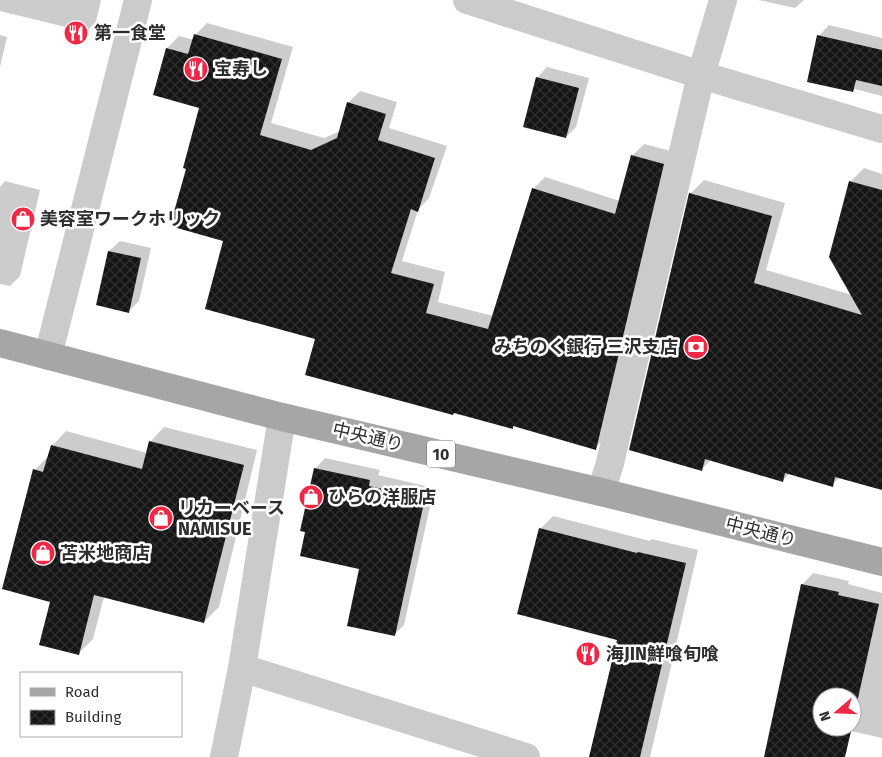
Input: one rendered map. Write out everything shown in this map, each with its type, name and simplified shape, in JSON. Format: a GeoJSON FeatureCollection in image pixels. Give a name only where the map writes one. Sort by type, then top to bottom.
{"type":"FeatureCollection","features":[{"type":"Feature","properties":{"kind":"main road","name":"中央通り"},"geometry":{"type":"LineString","coordinates":[[0,343],[282,417],[601,492],[882,562]]}},
{"type":"Feature","properties":{"kind":"street"},"geometry":{"type":"LineString","coordinates":[[48,356],[138,0]]}},
{"type":"Feature","properties":{"kind":"street"},"geometry":{"type":"LineString","coordinates":[[467,0],[701,75],[882,129]]}},
{"type":"Feature","properties":{"kind":"street"},"geometry":{"type":"LineString","coordinates":[[601,492],[612,453],[701,75],[724,0]]}},
{"type":"Feature","properties":{"kind":"street"},"geometry":{"type":"LineString","coordinates":[[224,757],[242,668],[282,417]]}},
{"type":"Feature","properties":{"kind":"street"},"geometry":{"type":"LineString","coordinates":[[242,668],[526,757]]}},
{"type":"Feature","properties":{"kind":"building"},"geometry":{"type":"Polygon","coordinates":[[[194,34],[282,59],[260,135],[311,150],[337,138],[347,102],[386,114],[378,140],[435,158],[418,212],[411,209],[391,273],[434,284],[426,313],[488,329],[532,188],[615,214],[631,155],[664,164],[596,450],[513,426],[513,429],[454,413],[453,415],[305,375],[315,339],[205,309],[223,241],[170,226],[186,169],[183,168],[199,108],[153,95],[166,48],[188,54],[194,34]]]}},
{"type":"Feature","properties":{"kind":"building"},"geometry":{"type":"Polygon","coordinates":[[[817,35],[882,50],[882,86],[856,80],[853,92],[807,82],[817,35]]]}},
{"type":"Feature","properties":{"kind":"building"},"geometry":{"type":"Polygon","coordinates":[[[536,77],[579,88],[566,138],[523,127],[536,77]]]}},
{"type":"Feature","properties":{"kind":"building"},"geometry":{"type":"Polygon","coordinates":[[[849,181],[882,190],[882,490],[835,477],[833,487],[785,473],[783,482],[705,459],[702,471],[629,450],[689,193],[772,216],[754,283],[862,315],[829,257],[849,181]]]}},
{"type":"Feature","properties":{"kind":"building"},"geometry":{"type":"Polygon","coordinates":[[[108,251],[141,258],[129,313],[96,305],[108,251]]]}},
{"type":"Feature","properties":{"kind":"building"},"geometry":{"type":"Polygon","coordinates":[[[149,441],[244,465],[204,623],[94,595],[79,655],[39,645],[50,602],[2,589],[33,469],[43,472],[51,445],[142,469],[149,441]]]}},
{"type":"Feature","properties":{"kind":"building"},"geometry":{"type":"Polygon","coordinates":[[[314,468],[370,480],[369,486],[425,498],[395,636],[347,626],[359,569],[300,556],[305,532],[300,531],[314,468]]]}},
{"type":"Feature","properties":{"kind":"building"},"geometry":{"type":"Polygon","coordinates":[[[539,528],[637,553],[686,563],[640,757],[589,757],[617,640],[517,614],[539,528]]]}},
{"type":"Feature","properties":{"kind":"building"},"geometry":{"type":"Polygon","coordinates":[[[801,584],[839,592],[838,595],[879,604],[860,687],[812,687],[812,737],[850,737],[845,757],[764,757],[801,584]]]}},
{"type":"Feature","properties":{"kind":"place","name":"第一食堂"},"geometry":{"type":"Point","coordinates":[76,33]}},
{"type":"Feature","properties":{"kind":"place","name":"宝寿し"},"geometry":{"type":"Point","coordinates":[196,69]}},
{"type":"Feature","properties":{"kind":"place","name":"美容室ワークホリック"},"geometry":{"type":"Point","coordinates":[23,219]}},
{"type":"Feature","properties":{"kind":"place","name":"みちのく銀行 三沢支店"},"geometry":{"type":"Point","coordinates":[696,347]}},
{"type":"Feature","properties":{"kind":"place","name":"ひらの洋服店"},"geometry":{"type":"Point","coordinates":[311,497]}},
{"type":"Feature","properties":{"kind":"place","name":"リカーベース NAMISUE"},"geometry":{"type":"Point","coordinates":[161,518]}},
{"type":"Feature","properties":{"kind":"place","name":"苫米地商店"},"geometry":{"type":"Point","coordinates":[43,553]}},
{"type":"Feature","properties":{"kind":"place","name":"海JIN鮮喰旬喰"},"geometry":{"type":"Point","coordinates":[588,654]}}]}
